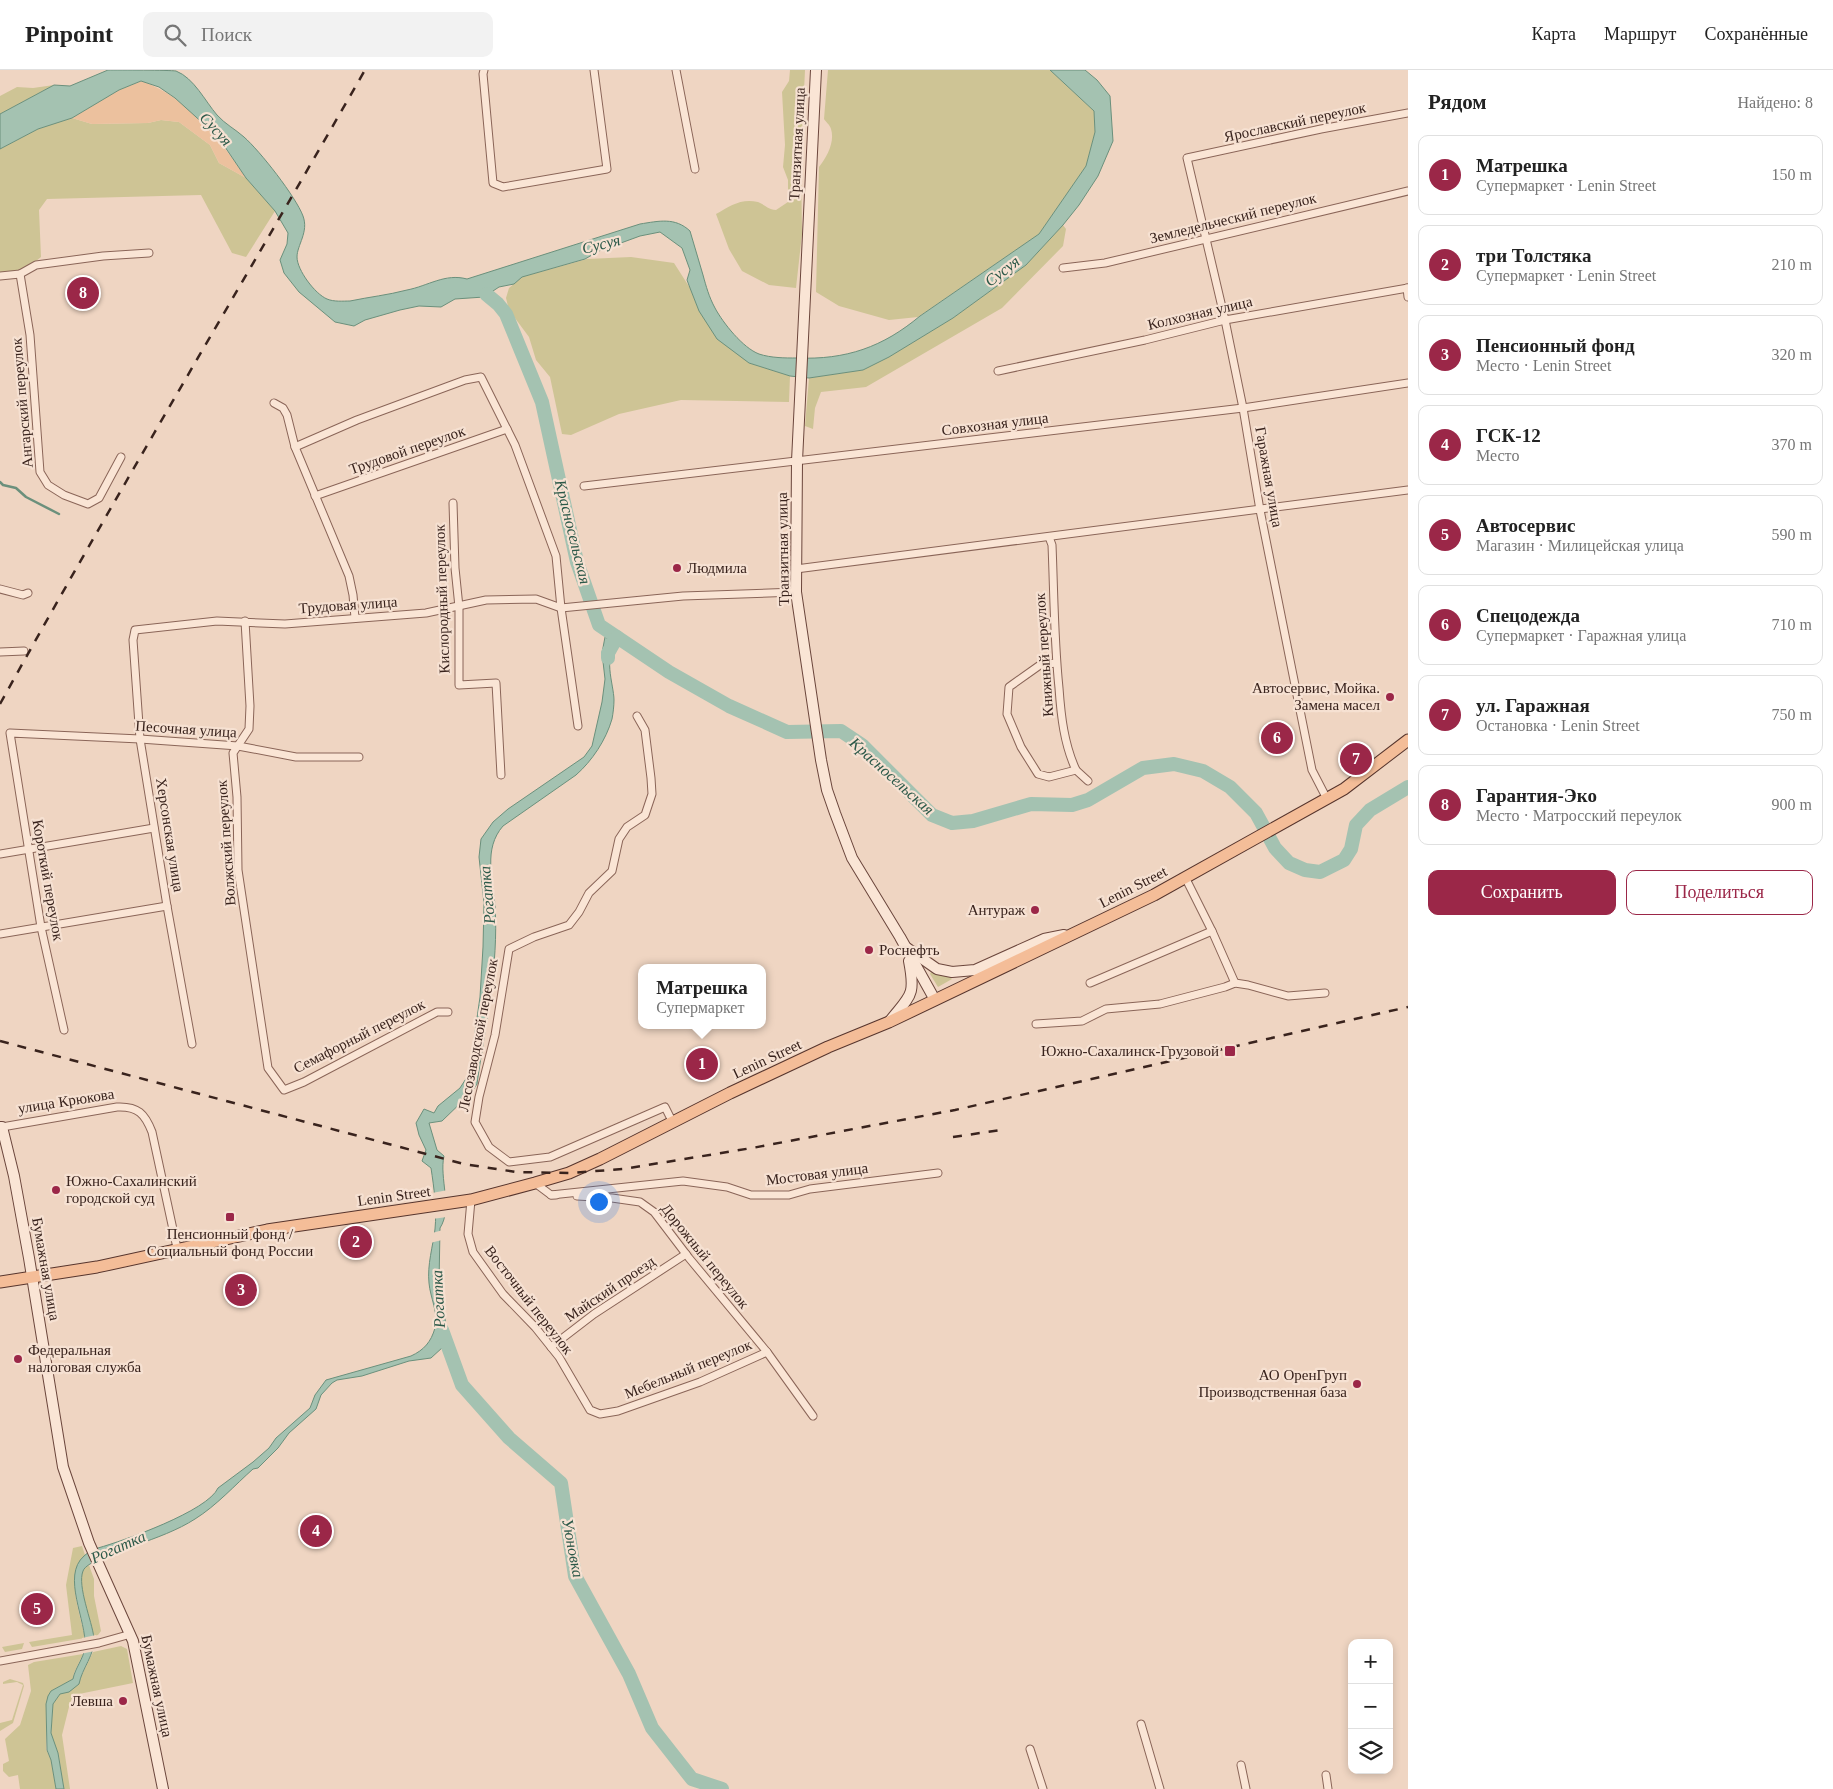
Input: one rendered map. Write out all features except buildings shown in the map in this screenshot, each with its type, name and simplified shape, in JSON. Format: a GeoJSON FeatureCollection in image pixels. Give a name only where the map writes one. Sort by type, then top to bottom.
{"type":"FeatureCollection","features":[{"type":"Feature","properties":{"kind":"main road","name":"Транзитная улица"},"geometry":{"type":"LineString","coordinates":[[816,70],[797,461],[796,592],[821,760],[828,790],[852,858],[935,1000]]}},
{"type":"Feature","properties":{"kind":"main road","name":"Lenin Street"},"geometry":{"type":"LineString","coordinates":[[0,1282],[97,1267],[177,1248],[267,1230],[465,1201],[569,1172],[600,1159],[672,1121],[828,1047],[889,1022],[1154,895],[1284,821],[1327,799],[1363,776],[1408,740]]}},
{"type":"Feature","properties":{"kind":"main road"},"geometry":{"type":"LineString","coordinates":[[904,946],[936,969],[952,972],[975,970],[1044,940],[1074,933]]}},
{"type":"Feature","properties":{"kind":"main road"},"geometry":{"type":"LineString","coordinates":[[889,1022],[911,994],[913,982],[904,946]]}},
{"type":"Feature","properties":{"kind":"main road","name":"Бумажная улица"},"geometry":{"type":"LineString","coordinates":[[1,1127],[14,1176],[63,1467],[99,1568],[131,1634],[163,1789]]}},
{"type":"Feature","properties":{"kind":"street"},"geometry":{"type":"LineString","coordinates":[[484,70],[493,183],[503,187],[606,169],[594,70]]}},
{"type":"Feature","properties":{"kind":"street"},"geometry":{"type":"LineString","coordinates":[[676,70],[695,169]]}},
{"type":"Feature","properties":{"kind":"street","name":"Ярославский переулок"},"geometry":{"type":"LineString","coordinates":[[1187,158],[1321,129],[1408,113]]}},
{"type":"Feature","properties":{"kind":"street","name":"Гаражная улица"},"geometry":{"type":"LineString","coordinates":[[1187,158],[1225,320],[1243,408],[1260,510],[1312,770],[1327,799]]}},
{"type":"Feature","properties":{"kind":"street","name":"Земледельческий переулок"},"geometry":{"type":"LineString","coordinates":[[1063,268],[1105,263],[1408,191]]}},
{"type":"Feature","properties":{"kind":"street"},"geometry":{"type":"LineString","coordinates":[[0,276],[20,274],[36,265],[103,256],[149,254]]}},
{"type":"Feature","properties":{"kind":"street","name":"Ангарский переулок"},"geometry":{"type":"LineString","coordinates":[[20,274],[30,335],[40,472],[48,485],[88,504],[99,498],[121,457]]}},
{"type":"Feature","properties":{"kind":"street"},"geometry":{"type":"LineString","coordinates":[[1407,288],[1408,297]]}},
{"type":"Feature","properties":{"kind":"street","name":"Колхозная улица"},"geometry":{"type":"LineString","coordinates":[[998,371],[1144,340],[1225,320],[1407,288]]}},
{"type":"Feature","properties":{"kind":"street"},"geometry":{"type":"LineString","coordinates":[[295,447],[357,420],[465,380],[481,377],[515,445],[556,556],[561,608],[578,726]]}},
{"type":"Feature","properties":{"kind":"street","name":"Совхозная улица"},"geometry":{"type":"LineString","coordinates":[[584,486],[1243,408],[1408,383]]}},
{"type":"Feature","properties":{"kind":"street"},"geometry":{"type":"LineString","coordinates":[[274,403],[283,408],[287,415],[295,447],[349,576],[355,618]]}},
{"type":"Feature","properties":{"kind":"street","name":"Трудовой переулок"},"geometry":{"type":"LineString","coordinates":[[315,496],[507,429]]}},
{"type":"Feature","properties":{"kind":"street"},"geometry":{"type":"LineString","coordinates":[[796,569],[1408,490]]}},
{"type":"Feature","properties":{"kind":"street","name":"Кислородный переулок"},"geometry":{"type":"LineString","coordinates":[[453,503],[455,568],[459,607],[459,684],[496,682],[501,775]]}},
{"type":"Feature","properties":{"kind":"street","name":"Книжный переулок"},"geometry":{"type":"LineString","coordinates":[[1049,537],[1052,545],[1056,663],[1062,724],[1076,770]]}},
{"type":"Feature","properties":{"kind":"street"},"geometry":{"type":"LineString","coordinates":[[0,589],[23,595],[28,593]]}},
{"type":"Feature","properties":{"kind":"street"},"geometry":{"type":"LineString","coordinates":[[561,608],[683,596],[796,592]]}},
{"type":"Feature","properties":{"kind":"street","name":"Трудовая улица"},"geometry":{"type":"LineString","coordinates":[[135,630],[217,621],[285,624],[426,613],[486,600],[536,599],[561,608]]}},
{"type":"Feature","properties":{"kind":"street","name":"Волжский переулок"},"geometry":{"type":"LineString","coordinates":[[245,621],[250,706],[249,729],[233,753],[237,798],[238,870],[268,1068],[284,1090]]}},
{"type":"Feature","properties":{"kind":"street","name":"Херсонская улица"},"geometry":{"type":"LineString","coordinates":[[135,630],[133,640],[140,739],[192,1044]]}},
{"type":"Feature","properties":{"kind":"street"},"geometry":{"type":"LineString","coordinates":[[0,652],[24,651]]}},
{"type":"Feature","properties":{"kind":"street"},"geometry":{"type":"LineString","coordinates":[[1056,663],[1040,665],[1009,687],[1008,714],[1021,747],[1038,774],[1050,777],[1076,770],[1088,781]]}},
{"type":"Feature","properties":{"kind":"street","name":"Лесозаводской переулок"},"geometry":{"type":"LineString","coordinates":[[637,716],[644,730],[651,778],[652,794],[644,815],[627,827],[619,839],[612,871],[589,893],[569,926],[534,937],[509,950],[496,1034],[479,1097],[475,1122],[489,1148],[509,1162],[550,1157],[666,1107],[672,1121]]}},
{"type":"Feature","properties":{"kind":"street","name":"Песочная улица"},"geometry":{"type":"LineString","coordinates":[[10,733],[238,746],[296,757],[359,757]]}},
{"type":"Feature","properties":{"kind":"street","name":"Короткий переулок"},"geometry":{"type":"LineString","coordinates":[[10,733],[41,926],[64,1030]]}},
{"type":"Feature","properties":{"kind":"street"},"geometry":{"type":"LineString","coordinates":[[0,854],[154,828]]}},
{"type":"Feature","properties":{"kind":"street"},"geometry":{"type":"LineString","coordinates":[[1185,877],[1235,983]]}},
{"type":"Feature","properties":{"kind":"street"},"geometry":{"type":"LineString","coordinates":[[0,934],[167,906]]}},
{"type":"Feature","properties":{"kind":"street"},"geometry":{"type":"LineString","coordinates":[[1090,983],[1212,931]]}},
{"type":"Feature","properties":{"kind":"street"},"geometry":{"type":"LineString","coordinates":[[1036,1024],[1082,1021],[1106,1009],[1160,1004],[1235,983],[1248,984],[1288,996],[1325,993]]}},
{"type":"Feature","properties":{"kind":"street","name":"Семафорный переулок"},"geometry":{"type":"LineString","coordinates":[[284,1090],[304,1082],[437,1012],[448,1012]]}},
{"type":"Feature","properties":{"kind":"street","name":"улица Крюкова"},"geometry":{"type":"LineString","coordinates":[[1,1127],[117,1107],[127,1106],[136,1110],[146,1118],[152,1132],[177,1248]]}},
{"type":"Feature","properties":{"kind":"street","name":"Мостовая улица"},"geometry":{"type":"LineString","coordinates":[[551,1195],[683,1181],[727,1188],[751,1195],[789,1195],[810,1189],[938,1173]]}},
{"type":"Feature","properties":{"kind":"street"},"geometry":{"type":"LineString","coordinates":[[535,1183],[551,1195]]}},
{"type":"Feature","properties":{"kind":"street","name":"Дорожный переулок"},"geometry":{"type":"LineString","coordinates":[[551,1195],[612,1198],[640,1202],[654,1212],[767,1352],[813,1416]]}},
{"type":"Feature","properties":{"kind":"street","name":"Восточный переулок"},"geometry":{"type":"LineString","coordinates":[[465,1201],[468,1234],[473,1252],[503,1294],[535,1327],[559,1356],[590,1410]]}},
{"type":"Feature","properties":{"kind":"street","name":"Майский проезд"},"geometry":{"type":"LineString","coordinates":[[551,1347],[594,1314],[686,1254]]}},
{"type":"Feature","properties":{"kind":"street","name":"Мебельный переулок"},"geometry":{"type":"LineString","coordinates":[[590,1410],[600,1414],[618,1411],[700,1382],[767,1352]]}},
{"type":"Feature","properties":{"kind":"street"},"geometry":{"type":"LineString","coordinates":[[0,1661],[99,1643],[131,1634]]}},
{"type":"Feature","properties":{"kind":"street"},"geometry":{"type":"LineString","coordinates":[[1141,1724],[1160,1789]]}},
{"type":"Feature","properties":{"kind":"street"},"geometry":{"type":"LineString","coordinates":[[1030,1749],[1044,1789]]}},
{"type":"Feature","properties":{"kind":"street"},"geometry":{"type":"LineString","coordinates":[[1241,1766],[1246,1789]]}},
{"type":"Feature","properties":{"kind":"street"},"geometry":{"type":"LineString","coordinates":[[1326,1775],[1328,1789]]}},
{"type":"Feature","properties":{"kind":"shaded area"},"geometry":{"type":"Polygon","coordinates":[[[790,70],[805,70],[801,157],[802,234],[796,288],[769,285],[742,271],[729,249],[716,214],[746,201],[758,202],[770,209],[776,210],[788,202],[788,180],[783,167],[785,145],[782,92],[789,81],[790,70]]]}},
{"type":"Feature","properties":{"kind":"shaded area"},"geometry":{"type":"Polygon","coordinates":[[[828,70],[1050,70],[1094,111],[1095,132],[1086,166],[1039,234],[918,317],[889,320],[839,306],[816,292],[819,167],[825,159],[832,139],[830,128],[824,119],[828,70]]]}},
{"type":"Feature","properties":{"kind":"shaded area"},"geometry":{"type":"Polygon","coordinates":[[[54,85],[0,114],[0,96],[17,87],[33,88],[54,85]]]}},
{"type":"Feature","properties":{"kind":"shaded area"},"geometry":{"type":"Polygon","coordinates":[[[72,118],[92,124],[148,123],[161,120],[179,122],[210,145],[219,163],[246,178],[275,211],[246,257],[232,253],[201,195],[47,199],[39,210],[41,257],[20,274],[0,276],[0,149],[38,129],[72,118]]]}},
{"type":"Feature","properties":{"kind":"shaded area"},"geometry":{"type":"Polygon","coordinates":[[[1063,225],[1066,229],[1063,246],[1002,308],[866,387],[821,392],[815,408],[813,429],[805,426],[809,378],[863,370],[889,357],[953,318],[1026,265],[1063,225]]]}},
{"type":"Feature","properties":{"kind":"shaded area"},"geometry":{"type":"Polygon","coordinates":[[[631,257],[674,263],[690,288],[699,311],[749,363],[790,376],[789,402],[681,400],[619,414],[571,435],[562,434],[550,377],[536,360],[529,337],[509,310],[506,298],[509,288],[522,277],[587,259],[631,257]]]}},
{"type":"Feature","properties":{"kind":"shaded area"},"geometry":{"type":"Polygon","coordinates":[[[931,972],[952,979],[938,987],[930,974],[931,972]]]}},
{"type":"Feature","properties":{"kind":"shaded area"},"geometry":{"type":"Polygon","coordinates":[[[82,1546],[85,1555],[79,1564],[75,1584],[85,1638],[32,1647],[29,1642],[72,1635],[66,1585],[73,1548],[82,1546]]]}},
{"type":"Feature","properties":{"kind":"shaded area"},"geometry":{"type":"Polygon","coordinates":[[[89,1565],[94,1579],[94,1596],[101,1631],[98,1635],[93,1636],[82,1583],[83,1570],[89,1565]]]}},
{"type":"Feature","properties":{"kind":"shaded area"},"geometry":{"type":"Polygon","coordinates":[[[24,1643],[22,1649],[5,1652],[2,1647],[24,1643]]]}},
{"type":"Feature","properties":{"kind":"shaded area"},"geometry":{"type":"Polygon","coordinates":[[[121,1646],[127,1649],[133,1683],[79,1694],[73,1696],[70,1703],[62,1735],[70,1789],[64,1789],[58,1753],[51,1736],[53,1704],[60,1694],[79,1684],[93,1652],[121,1646]]]}},
{"type":"Feature","properties":{"kind":"shaded area"},"geometry":{"type":"Polygon","coordinates":[[[83,1654],[73,1679],[51,1691],[46,1704],[46,1749],[51,1760],[56,1789],[20,1789],[18,1775],[9,1777],[3,1771],[3,1764],[9,1761],[5,1739],[20,1725],[31,1691],[28,1665],[34,1662],[83,1654]]]}},
{"type":"Feature","properties":{"kind":"shaded area"},"geometry":{"type":"Polygon","coordinates":[[[10,1679],[23,1683],[24,1686],[13,1723],[0,1731],[0,1723],[12,1720],[23,1685],[17,1682],[3,1684],[3,1682],[10,1679]]]}},
{"type":"Feature","properties":{"kind":"sand"},"geometry":{"type":"Polygon","coordinates":[[[142,81],[159,88],[174,98],[201,121],[225,148],[246,178],[219,163],[210,145],[179,122],[161,120],[148,123],[92,124],[72,118],[119,90],[142,81]]]}},
{"type":"Feature","properties":{"kind":"water","name":"Сусуя"},"geometry":{"type":"Polygon","coordinates":[[[108,70],[176,71],[194,84],[220,118],[241,134],[259,153],[293,198],[303,216],[305,227],[297,257],[300,268],[317,292],[327,299],[350,301],[400,292],[444,279],[467,279],[640,224],[666,221],[679,224],[690,231],[709,296],[728,328],[753,351],[778,358],[832,357],[848,354],[878,343],[906,327],[1039,234],[1086,166],[1095,132],[1094,111],[1050,70],[1085,70],[1097,80],[1110,96],[1113,141],[1098,176],[1079,205],[1026,265],[953,318],[889,357],[863,370],[809,378],[790,376],[749,363],[717,339],[699,311],[690,288],[687,280],[690,270],[682,248],[660,232],[640,236],[599,251],[585,259],[522,277],[514,284],[499,287],[484,297],[455,299],[441,307],[419,306],[400,310],[365,320],[354,326],[335,322],[299,292],[284,273],[280,260],[287,244],[288,233],[275,211],[246,178],[225,147],[206,126],[175,98],[159,87],[141,81],[119,90],[72,118],[38,129],[0,149],[0,114],[54,85],[70,86],[108,70]]]}},
{"type":"Feature","properties":{"kind":"water"},"geometry":{"type":"Polygon","coordinates":[[[605,637],[620,646],[614,649],[611,655],[610,670],[614,700],[612,717],[606,735],[598,750],[576,775],[503,826],[493,844],[491,874],[495,906],[495,951],[477,1084],[471,1093],[442,1121],[429,1123],[437,1150],[444,1156],[443,1174],[446,1202],[444,1220],[440,1228],[439,1285],[448,1336],[443,1347],[431,1358],[409,1361],[362,1376],[337,1380],[332,1383],[321,1395],[316,1409],[289,1433],[278,1448],[258,1468],[253,1469],[203,1514],[174,1530],[107,1556],[86,1567],[83,1571],[82,1585],[93,1631],[94,1644],[79,1684],[69,1692],[60,1694],[53,1704],[51,1733],[58,1753],[64,1789],[56,1789],[51,1760],[47,1750],[46,1704],[51,1691],[73,1679],[84,1651],[85,1636],[75,1587],[75,1575],[78,1565],[84,1556],[98,1548],[164,1524],[199,1506],[211,1497],[218,1488],[269,1448],[276,1438],[310,1408],[315,1395],[326,1380],[411,1356],[420,1351],[431,1337],[436,1323],[429,1276],[429,1262],[435,1229],[435,1198],[431,1168],[422,1161],[426,1150],[416,1123],[424,1109],[434,1113],[438,1106],[460,1088],[469,1074],[480,997],[483,947],[484,903],[479,857],[481,839],[493,822],[508,809],[584,757],[592,746],[605,679],[602,653],[605,637]]]}},
{"type":"Feature","properties":{"kind":"pier"},"geometry":{"type":"Polygon","coordinates":[[[448,1190],[447,1217],[432,1219],[432,1193],[448,1190]]]}},
{"type":"Feature","properties":{"kind":"pier"},"geometry":{"type":"Polygon","coordinates":[[[443,1230],[442,1240],[430,1243],[432,1233],[443,1230]]]}},
{"type":"Feature","properties":{"kind":"pier"},"geometry":{"type":"Polygon","coordinates":[[[96,1635],[95,1651],[80,1654],[82,1638],[96,1635]]]}},
{"type":"Feature","properties":{"kind":"waterway","name":"Красносельская"},"geometry":{"type":"LineString","coordinates":[[486,294],[506,314],[542,402],[577,562],[599,625],[669,672],[729,706],[787,732],[841,731],[862,745],[932,815],[952,823],[973,821],[1031,804],[1072,805],[1088,800],[1143,768],[1174,764],[1203,771],[1230,787],[1256,813],[1275,848],[1289,863],[1305,870],[1320,872],[1344,860],[1351,849],[1356,825],[1370,810],[1408,787]]}},
{"type":"Feature","properties":{"kind":"waterway"},"geometry":{"type":"LineString","coordinates":[[0,482],[3,485],[16,488],[26,497],[59,514]]}},
{"type":"Feature","properties":{"kind":"waterway","name":"Рогатка"},"geometry":{"type":"LineString","coordinates":[[608,658],[608,653],[617,637]]}},
{"type":"Feature","properties":{"kind":"waterway","name":"Уюновка"},"geometry":{"type":"LineString","coordinates":[[442,1330],[462,1385],[509,1438],[561,1483],[575,1576],[629,1674],[652,1728],[692,1779],[722,1789]]}},
{"type":"Feature","properties":{"kind":"railway"},"geometry":{"type":"LineString","coordinates":[[0,704],[135,465],[365,70]]}},
{"type":"Feature","properties":{"kind":"railway"},"geometry":{"type":"LineString","coordinates":[[0,1041],[464,1164],[516,1172],[569,1173],[623,1169],[752,1148],[955,1110],[1408,1007]]}},
{"type":"Feature","properties":{"kind":"railway"},"geometry":{"type":"LineString","coordinates":[[953,1137],[1001,1130]]}},
{"type":"Feature","properties":{"kind":"place","name":"Гарантия-Эко"},"geometry":{"type":"Point","coordinates":[83,293]}},
{"type":"Feature","properties":{"kind":"place","name":"Людмила"},"geometry":{"type":"Point","coordinates":[677,568]}},
{"type":"Feature","properties":{"kind":"place","name":"Автосервис, Мойка. Замена масел"},"geometry":{"type":"Point","coordinates":[1390,697]}},
{"type":"Feature","properties":{"kind":"place","name":"Спецодежда"},"geometry":{"type":"Point","coordinates":[1277,738]}},
{"type":"Feature","properties":{"kind":"place","name":"ул. Гаражная"},"geometry":{"type":"Point","coordinates":[1356,759]}},
{"type":"Feature","properties":{"kind":"place","name":"Антураж"},"geometry":{"type":"Point","coordinates":[1035,910]}},
{"type":"Feature","properties":{"kind":"place","name":"Роснефть"},"geometry":{"type":"Point","coordinates":[869,950]}},
{"type":"Feature","properties":{"kind":"place","name":"Южно-Сахалинск-Грузовой"},"geometry":{"type":"Point","coordinates":[1230,1051]}},
{"type":"Feature","properties":{"kind":"place","name":"Матрешка"},"geometry":{"type":"Point","coordinates":[702,1064]}},
{"type":"Feature","properties":{"kind":"place","name":"Южно-Сахалинский городской суд"},"geometry":{"type":"Point","coordinates":[56,1190]}},
{"type":"Feature","properties":{"kind":"place","name":"Пенсионный фонд / Социальный фонд России"},"geometry":{"type":"Point","coordinates":[230,1217]}},
{"type":"Feature","properties":{"kind":"place","name":"три Толстяка"},"geometry":{"type":"Point","coordinates":[356,1242]}},
{"type":"Feature","properties":{"kind":"place","name":"Пенсионный фонд"},"geometry":{"type":"Point","coordinates":[241,1290]}},
{"type":"Feature","properties":{"kind":"place","name":"Федеральная налоговая служба"},"geometry":{"type":"Point","coordinates":[18,1359]}},
{"type":"Feature","properties":{"kind":"place","name":"АО ОренГруп Производственная база"},"geometry":{"type":"Point","coordinates":[1357,1384]}},
{"type":"Feature","properties":{"kind":"place","name":"ГСК-12"},"geometry":{"type":"Point","coordinates":[316,1531]}},
{"type":"Feature","properties":{"kind":"place","name":"Автосервис"},"geometry":{"type":"Point","coordinates":[37,1609]}},
{"type":"Feature","properties":{"kind":"place","name":"Левша"},"geometry":{"type":"Point","coordinates":[123,1701]}}]}
